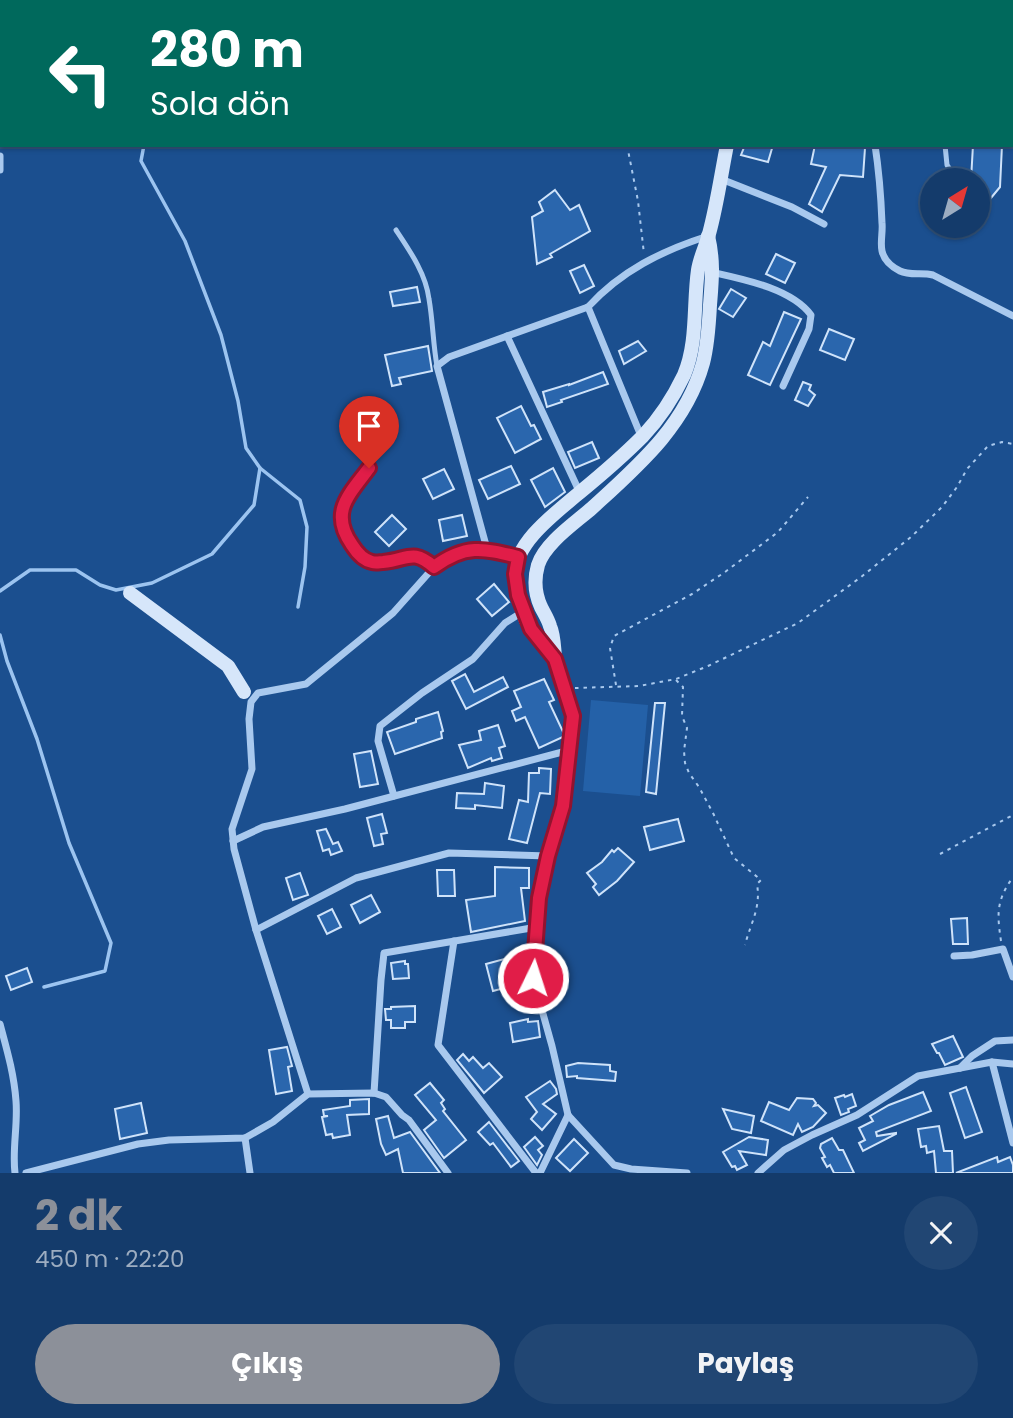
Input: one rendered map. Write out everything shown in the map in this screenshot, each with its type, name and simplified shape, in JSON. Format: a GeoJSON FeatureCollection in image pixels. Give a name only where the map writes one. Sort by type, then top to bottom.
{"type":"FeatureCollection","features":[{"type":"Feature","properties":{"kind":"street"},"geometry":{"type":"LineString","coordinates":[[687,1173],[631,1170],[614,1165],[568,1115],[533,978],[539,898],[563,806],[573,716],[555,659],[551,626],[539,604],[535,581],[539,562],[549,548],[642,461],[667,433],[696,383],[703,362],[709,326],[701,254],[708,236],[727,147]]}},
{"type":"Feature","properties":{"kind":"street"},"geometry":{"type":"LineString","coordinates":[[875,147],[883,228],[881,249],[888,262],[907,274],[933,275],[1013,316]]}},
{"type":"Feature","properties":{"kind":"street"},"geometry":{"type":"LineString","coordinates":[[0,156],[0,170]]}},
{"type":"Feature","properties":{"kind":"street"},"geometry":{"type":"LineString","coordinates":[[720,179],[792,207],[824,224]]}},
{"type":"Feature","properties":{"kind":"street"},"geometry":{"type":"LineString","coordinates":[[487,549],[437,366],[449,357],[588,307],[603,290],[644,261],[708,236]]}},
{"type":"Feature","properties":{"kind":"street"},"geometry":{"type":"LineString","coordinates":[[705,272],[773,288],[806,307],[811,315],[808,330],[783,386]]}},
{"type":"Feature","properties":{"kind":"street"},"geometry":{"type":"LineString","coordinates":[[555,659],[531,629],[518,595],[515,574],[518,557],[553,515],[642,437],[667,407],[685,372],[705,272]]}},
{"type":"Feature","properties":{"kind":"street"},"geometry":{"type":"LineString","coordinates":[[588,307],[642,437]]}},
{"type":"Feature","properties":{"kind":"street"},"geometry":{"type":"LineString","coordinates":[[507,336],[580,493]]}},
{"type":"Feature","properties":{"kind":"street"},"geometry":{"type":"LineString","coordinates":[[251,696],[306,684],[393,613],[434,567],[450,555],[487,549],[518,557]]}},
{"type":"Feature","properties":{"kind":"street"},"geometry":{"type":"LineString","coordinates":[[130,593],[228,666],[251,696],[249,719],[252,769],[232,829],[234,849],[256,930],[308,1094]]}},
{"type":"Feature","properties":{"kind":"street"},"geometry":{"type":"LineString","coordinates":[[394,796],[378,741],[380,726],[422,693],[473,659],[505,624],[524,611]]}},
{"type":"Feature","properties":{"kind":"street"},"geometry":{"type":"LineString","coordinates":[[233,841],[262,827],[570,750]]}},
{"type":"Feature","properties":{"kind":"street"},"geometry":{"type":"LineString","coordinates":[[256,930],[356,878],[449,853],[548,856]]}},
{"type":"Feature","properties":{"kind":"street"},"geometry":{"type":"LineString","coordinates":[[374,1093],[384,953],[537,927]]}},
{"type":"Feature","properties":{"kind":"street"},"geometry":{"type":"LineString","coordinates":[[454,941],[438,1045],[538,1173],[568,1115]]}},
{"type":"Feature","properties":{"kind":"street"},"geometry":{"type":"LineString","coordinates":[[954,956],[972,956],[1003,949],[1013,976]]}},
{"type":"Feature","properties":{"kind":"street"},"geometry":{"type":"LineString","coordinates":[[0,1024],[12,1067],[16,1103],[13,1160],[15,1173]]}},
{"type":"Feature","properties":{"kind":"street"},"geometry":{"type":"LineString","coordinates":[[959,1068],[995,1041],[1013,1040]]}},
{"type":"Feature","properties":{"kind":"street"},"geometry":{"type":"LineString","coordinates":[[992,1062],[1013,1143]]}},
{"type":"Feature","properties":{"kind":"street"},"geometry":{"type":"LineString","coordinates":[[758,1173],[784,1150],[857,1115],[918,1076],[992,1062],[1013,1064]]}},
{"type":"Feature","properties":{"kind":"street"},"geometry":{"type":"LineString","coordinates":[[26,1173],[138,1144],[169,1140],[245,1138],[274,1122],[308,1094],[374,1093],[386,1097],[409,1120],[447,1173]]}},
{"type":"Feature","properties":{"kind":"street"},"geometry":{"type":"LineString","coordinates":[[245,1138],[250,1173]]}},
{"type":"Feature","properties":{"kind":"lane"},"geometry":{"type":"LineString","coordinates":[[945,147],[949,168]]}},
{"type":"Feature","properties":{"kind":"lane"},"geometry":{"type":"LineString","coordinates":[[396,230],[415,259],[429,297],[437,366]]}},
{"type":"Feature","properties":{"kind":"lane"},"geometry":{"type":"LineString","coordinates":[[369,468],[342,510],[340,523],[347,539],[359,556],[372,562],[415,556],[425,559],[434,567]]}},
{"type":"Feature","properties":{"kind":"path"},"geometry":{"type":"LineString","coordinates":[[627,147],[638,201],[644,261]]}},
{"type":"Feature","properties":{"kind":"path"},"geometry":{"type":"LineString","coordinates":[[564,688],[639,686],[676,679],[798,623],[861,578],[911,537],[942,507],[967,469],[988,446],[1002,442],[1013,444]]}},
{"type":"Feature","properties":{"kind":"path"},"geometry":{"type":"LineString","coordinates":[[616,686],[610,648],[614,636],[692,594],[725,572],[778,532],[808,497]]}},
{"type":"Feature","properties":{"kind":"path"},"geometry":{"type":"LineString","coordinates":[[676,679],[683,687],[682,716],[687,728],[684,751],[689,773],[713,813],[734,858],[761,880],[757,884],[758,906],[745,945]]}},
{"type":"Feature","properties":{"kind":"path"},"geometry":{"type":"LineString","coordinates":[[940,854],[1013,815]]}},
{"type":"Feature","properties":{"kind":"path"},"geometry":{"type":"LineString","coordinates":[[1003,949],[998,906],[1013,877]]}},
{"type":"Feature","properties":{"kind":"shaded area"},"geometry":{"type":"Polygon","coordinates":[[[591,700],[648,705],[640,796],[583,791],[591,700]]]}},
{"type":"Feature","properties":{"kind":"building"},"geometry":{"type":"Polygon","coordinates":[[[744,147],[772,147],[768,162],[741,155],[744,147]]]}},
{"type":"Feature","properties":{"kind":"building"},"geometry":{"type":"Polygon","coordinates":[[[815,147],[865,148],[863,177],[840,175],[822,212],[809,204],[826,167],[811,164],[815,147]]]}},
{"type":"Feature","properties":{"kind":"building"},"geometry":{"type":"Polygon","coordinates":[[[973,147],[1002,147],[1000,187],[990,199],[990,168],[972,168],[973,147]]]}},
{"type":"Feature","properties":{"kind":"building"},"geometry":{"type":"Polygon","coordinates":[[[555,190],[570,210],[579,205],[590,231],[537,264],[532,217],[543,211],[539,202],[555,190]]]}},
{"type":"Feature","properties":{"kind":"building"},"geometry":{"type":"Polygon","coordinates":[[[776,254],[795,263],[785,283],[766,274],[776,254]]]}},
{"type":"Feature","properties":{"kind":"building"},"geometry":{"type":"Polygon","coordinates":[[[584,265],[594,286],[580,293],[570,271],[584,265]]]}},
{"type":"Feature","properties":{"kind":"building"},"geometry":{"type":"Polygon","coordinates":[[[417,287],[420,302],[393,306],[390,292],[417,287]]]}},
{"type":"Feature","properties":{"kind":"building"},"geometry":{"type":"Polygon","coordinates":[[[731,289],[746,298],[733,317],[719,309],[731,289]]]}},
{"type":"Feature","properties":{"kind":"building"},"geometry":{"type":"Polygon","coordinates":[[[784,312],[801,319],[770,385],[748,375],[763,342],[770,346],[784,312]]]}},
{"type":"Feature","properties":{"kind":"building"},"geometry":{"type":"Polygon","coordinates":[[[829,329],[854,339],[845,360],[820,350],[829,329]]]}},
{"type":"Feature","properties":{"kind":"building"},"geometry":{"type":"Polygon","coordinates":[[[638,341],[646,351],[624,364],[619,351],[638,341]]]}},
{"type":"Feature","properties":{"kind":"building"},"geometry":{"type":"Polygon","coordinates":[[[428,346],[432,371],[399,378],[401,384],[392,386],[385,355],[428,346]]]}},
{"type":"Feature","properties":{"kind":"building"},"geometry":{"type":"Polygon","coordinates":[[[603,372],[608,384],[547,407],[543,392],[603,372]]]}},
{"type":"Feature","properties":{"kind":"building"},"geometry":{"type":"Polygon","coordinates":[[[803,382],[811,385],[809,390],[815,395],[808,406],[795,400],[803,382]]]}},
{"type":"Feature","properties":{"kind":"building"},"geometry":{"type":"Polygon","coordinates":[[[521,406],[541,439],[515,453],[497,418],[521,406]]]}},
{"type":"Feature","properties":{"kind":"building"},"geometry":{"type":"Polygon","coordinates":[[[592,442],[599,458],[575,468],[568,452],[592,442]]]}},
{"type":"Feature","properties":{"kind":"building"},"geometry":{"type":"Polygon","coordinates":[[[511,466],[520,484],[488,499],[479,480],[511,466]]]}},
{"type":"Feature","properties":{"kind":"building"},"geometry":{"type":"Polygon","coordinates":[[[553,468],[565,492],[545,507],[531,480],[553,468]]]}},
{"type":"Feature","properties":{"kind":"building"},"geometry":{"type":"Polygon","coordinates":[[[444,469],[454,489],[433,499],[423,479],[444,469]]]}},
{"type":"Feature","properties":{"kind":"building"},"geometry":{"type":"Polygon","coordinates":[[[392,515],[406,529],[389,546],[375,532],[392,515]]]}},
{"type":"Feature","properties":{"kind":"building"},"geometry":{"type":"Polygon","coordinates":[[[462,515],[467,536],[443,541],[439,520],[462,515]]]}},
{"type":"Feature","properties":{"kind":"building"},"geometry":{"type":"Polygon","coordinates":[[[494,584],[509,602],[492,616],[477,599],[494,584]]]}},
{"type":"Feature","properties":{"kind":"building"},"geometry":{"type":"Polygon","coordinates":[[[465,674],[474,692],[503,677],[508,687],[466,709],[452,681],[465,674]]]}},
{"type":"Feature","properties":{"kind":"building"},"geometry":{"type":"Polygon","coordinates":[[[544,679],[554,700],[549,702],[565,736],[539,748],[525,717],[516,721],[512,711],[521,707],[514,691],[544,679]]]}},
{"type":"Feature","properties":{"kind":"building"},"geometry":{"type":"Polygon","coordinates":[[[655,703],[665,703],[656,794],[646,792],[655,703]]]}},
{"type":"Feature","properties":{"kind":"building"},"geometry":{"type":"Polygon","coordinates":[[[438,712],[442,738],[395,754],[387,732],[438,712]]]}},
{"type":"Feature","properties":{"kind":"building"},"geometry":{"type":"Polygon","coordinates":[[[498,725],[505,746],[499,748],[502,758],[492,761],[491,758],[468,768],[459,745],[481,740],[479,731],[498,725]]]}},
{"type":"Feature","properties":{"kind":"building"},"geometry":{"type":"Polygon","coordinates":[[[371,751],[378,784],[360,787],[354,754],[371,751]]]}},
{"type":"Feature","properties":{"kind":"building"},"geometry":{"type":"Polygon","coordinates":[[[539,768],[551,769],[550,794],[540,793],[527,843],[509,839],[519,800],[528,802],[529,773],[539,773],[539,768]]]}},
{"type":"Feature","properties":{"kind":"building"},"geometry":{"type":"Polygon","coordinates":[[[485,783],[504,786],[502,808],[475,805],[475,809],[456,808],[457,793],[484,794],[485,783]]]}},
{"type":"Feature","properties":{"kind":"building"},"geometry":{"type":"Polygon","coordinates":[[[382,814],[387,833],[381,834],[383,844],[374,846],[367,818],[382,814]]]}},
{"type":"Feature","properties":{"kind":"building"},"geometry":{"type":"Polygon","coordinates":[[[678,819],[684,841],[650,850],[644,827],[678,819]]]}},
{"type":"Feature","properties":{"kind":"building"},"geometry":{"type":"Polygon","coordinates":[[[326,829],[333,844],[338,842],[342,851],[331,855],[329,849],[323,851],[317,831],[326,829]]]}},
{"type":"Feature","properties":{"kind":"building"},"geometry":{"type":"Polygon","coordinates":[[[618,848],[634,862],[617,881],[599,895],[593,887],[596,884],[587,873],[612,850],[614,852],[618,848]]]}},
{"type":"Feature","properties":{"kind":"building"},"geometry":{"type":"Polygon","coordinates":[[[495,867],[529,868],[529,888],[521,888],[525,921],[471,932],[466,900],[495,896],[495,867]]]}},
{"type":"Feature","properties":{"kind":"building"},"geometry":{"type":"Polygon","coordinates":[[[437,870],[454,870],[455,896],[438,896],[437,870]]]}},
{"type":"Feature","properties":{"kind":"building"},"geometry":{"type":"Polygon","coordinates":[[[300,873],[308,895],[293,900],[286,878],[300,873]]]}},
{"type":"Feature","properties":{"kind":"building"},"geometry":{"type":"Polygon","coordinates":[[[371,895],[380,912],[360,923],[351,905],[371,895]]]}},
{"type":"Feature","properties":{"kind":"building"},"geometry":{"type":"Polygon","coordinates":[[[332,909],[341,927],[327,934],[318,916],[332,909]]]}},
{"type":"Feature","properties":{"kind":"building"},"geometry":{"type":"Polygon","coordinates":[[[967,918],[968,944],[953,944],[951,919],[967,918]]]}},
{"type":"Feature","properties":{"kind":"building"},"geometry":{"type":"Polygon","coordinates":[[[512,957],[519,984],[493,991],[486,964],[512,957]]]}},
{"type":"Feature","properties":{"kind":"building"},"geometry":{"type":"Polygon","coordinates":[[[405,961],[405,964],[408,964],[409,978],[393,979],[391,963],[405,961]]]}},
{"type":"Feature","properties":{"kind":"building"},"geometry":{"type":"Polygon","coordinates":[[[27,968],[32,982],[11,990],[6,976],[27,968]]]}},
{"type":"Feature","properties":{"kind":"building"},"geometry":{"type":"Polygon","coordinates":[[[415,1006],[415,1022],[405,1022],[405,1028],[391,1028],[391,1020],[386,1020],[385,1009],[415,1006]]]}},
{"type":"Feature","properties":{"kind":"building"},"geometry":{"type":"Polygon","coordinates":[[[528,1019],[528,1022],[538,1021],[540,1037],[513,1042],[510,1023],[528,1019]]]}},
{"type":"Feature","properties":{"kind":"building"},"geometry":{"type":"Polygon","coordinates":[[[953,1036],[963,1057],[945,1065],[932,1044],[953,1036]]]}},
{"type":"Feature","properties":{"kind":"building"},"geometry":{"type":"Polygon","coordinates":[[[287,1047],[292,1066],[288,1067],[292,1091],[276,1094],[269,1050],[287,1047]]]}},
{"type":"Feature","properties":{"kind":"building"},"geometry":{"type":"Polygon","coordinates":[[[463,1054],[469,1061],[473,1057],[483,1068],[489,1063],[502,1077],[484,1093],[457,1060],[463,1054]]]}},
{"type":"Feature","properties":{"kind":"building"},"geometry":{"type":"Polygon","coordinates":[[[578,1063],[610,1065],[610,1071],[616,1072],[615,1081],[567,1077],[566,1066],[578,1063]]]}},
{"type":"Feature","properties":{"kind":"building"},"geometry":{"type":"Polygon","coordinates":[[[550,1081],[557,1094],[543,1104],[556,1114],[542,1130],[531,1119],[537,1112],[526,1097],[550,1081]]]}},
{"type":"Feature","properties":{"kind":"building"},"geometry":{"type":"Polygon","coordinates":[[[430,1083],[444,1100],[441,1103],[445,1109],[443,1111],[466,1140],[444,1158],[424,1130],[436,1120],[415,1095],[430,1083]]]}},
{"type":"Feature","properties":{"kind":"building"},"geometry":{"type":"Polygon","coordinates":[[[966,1087],[982,1132],[965,1138],[950,1093],[966,1087]]]}},
{"type":"Feature","properties":{"kind":"building"},"geometry":{"type":"Polygon","coordinates":[[[923,1092],[931,1111],[876,1132],[877,1136],[896,1134],[863,1151],[859,1143],[865,1140],[859,1128],[873,1121],[870,1116],[889,1105],[923,1092]]]}},
{"type":"Feature","properties":{"kind":"building"},"geometry":{"type":"Polygon","coordinates":[[[852,1094],[856,1106],[841,1115],[835,1098],[852,1094]]]}},
{"type":"Feature","properties":{"kind":"building"},"geometry":{"type":"Polygon","coordinates":[[[797,1098],[813,1099],[816,1103],[814,1106],[818,1105],[826,1113],[813,1127],[802,1132],[798,1124],[793,1135],[761,1121],[769,1102],[789,1110],[797,1098]]]}},
{"type":"Feature","properties":{"kind":"building"},"geometry":{"type":"Polygon","coordinates":[[[369,1099],[369,1114],[347,1115],[350,1135],[333,1138],[332,1134],[326,1135],[322,1117],[328,1116],[324,1116],[323,1110],[350,1106],[350,1100],[369,1099]]]}},
{"type":"Feature","properties":{"kind":"building"},"geometry":{"type":"Polygon","coordinates":[[[141,1103],[147,1133],[120,1139],[115,1109],[141,1103]]]}},
{"type":"Feature","properties":{"kind":"building"},"geometry":{"type":"Polygon","coordinates":[[[723,1109],[754,1116],[751,1133],[732,1129],[723,1109]]]}},
{"type":"Feature","properties":{"kind":"building"},"geometry":{"type":"Polygon","coordinates":[[[388,1116],[394,1138],[410,1132],[440,1173],[403,1173],[398,1149],[386,1155],[376,1119],[388,1116]]]}},
{"type":"Feature","properties":{"kind":"building"},"geometry":{"type":"Polygon","coordinates":[[[489,1122],[519,1161],[511,1167],[493,1143],[490,1145],[478,1132],[489,1122]]]}},
{"type":"Feature","properties":{"kind":"building"},"geometry":{"type":"Polygon","coordinates":[[[939,1126],[944,1151],[952,1151],[953,1173],[936,1173],[934,1151],[927,1153],[926,1146],[921,1147],[918,1129],[939,1126]]]}},
{"type":"Feature","properties":{"kind":"building"},"geometry":{"type":"Polygon","coordinates":[[[535,1137],[543,1146],[538,1150],[542,1155],[537,1165],[524,1147],[535,1137]]]}},
{"type":"Feature","properties":{"kind":"building"},"geometry":{"type":"Polygon","coordinates":[[[749,1137],[768,1140],[766,1155],[739,1151],[747,1165],[737,1170],[735,1166],[732,1167],[723,1152],[749,1137]]]}},
{"type":"Feature","properties":{"kind":"building"},"geometry":{"type":"Polygon","coordinates":[[[832,1138],[839,1150],[843,1150],[854,1173],[834,1173],[830,1165],[827,1167],[820,1148],[821,1144],[832,1138]]]}},
{"type":"Feature","properties":{"kind":"building"},"geometry":{"type":"Polygon","coordinates":[[[574,1139],[588,1153],[570,1171],[556,1158],[574,1139]]]}},
{"type":"Feature","properties":{"kind":"building"},"geometry":{"type":"Polygon","coordinates":[[[997,1157],[998,1162],[1010,1157],[1013,1173],[956,1173],[997,1157]]]}},
{"type":"Feature","properties":{"kind":"waterway"},"geometry":{"type":"LineString","coordinates":[[144,147],[141,161],[185,241],[221,335],[238,401],[246,448],[260,468],[300,500],[307,527],[305,567],[298,607]]}},
{"type":"Feature","properties":{"kind":"waterway"},"geometry":{"type":"LineString","coordinates":[[0,591],[30,570],[76,570],[100,585],[116,590],[152,583],[212,554],[254,505],[260,468]]}},
{"type":"Feature","properties":{"kind":"waterway"},"geometry":{"type":"LineString","coordinates":[[0,635],[7,661],[37,739],[69,843],[111,943],[105,971],[44,987]]}},
{"type":"Feature","properties":{"kind":"route"},"geometry":{"type":"LineString","coordinates":[[369,468],[350,494],[342,510],[340,523],[359,556],[372,562],[415,556],[425,559],[434,567],[450,555],[470,550],[487,549],[518,557],[515,574],[518,595],[531,629],[555,659],[573,716],[563,806],[539,898],[533,978]]}}]}
